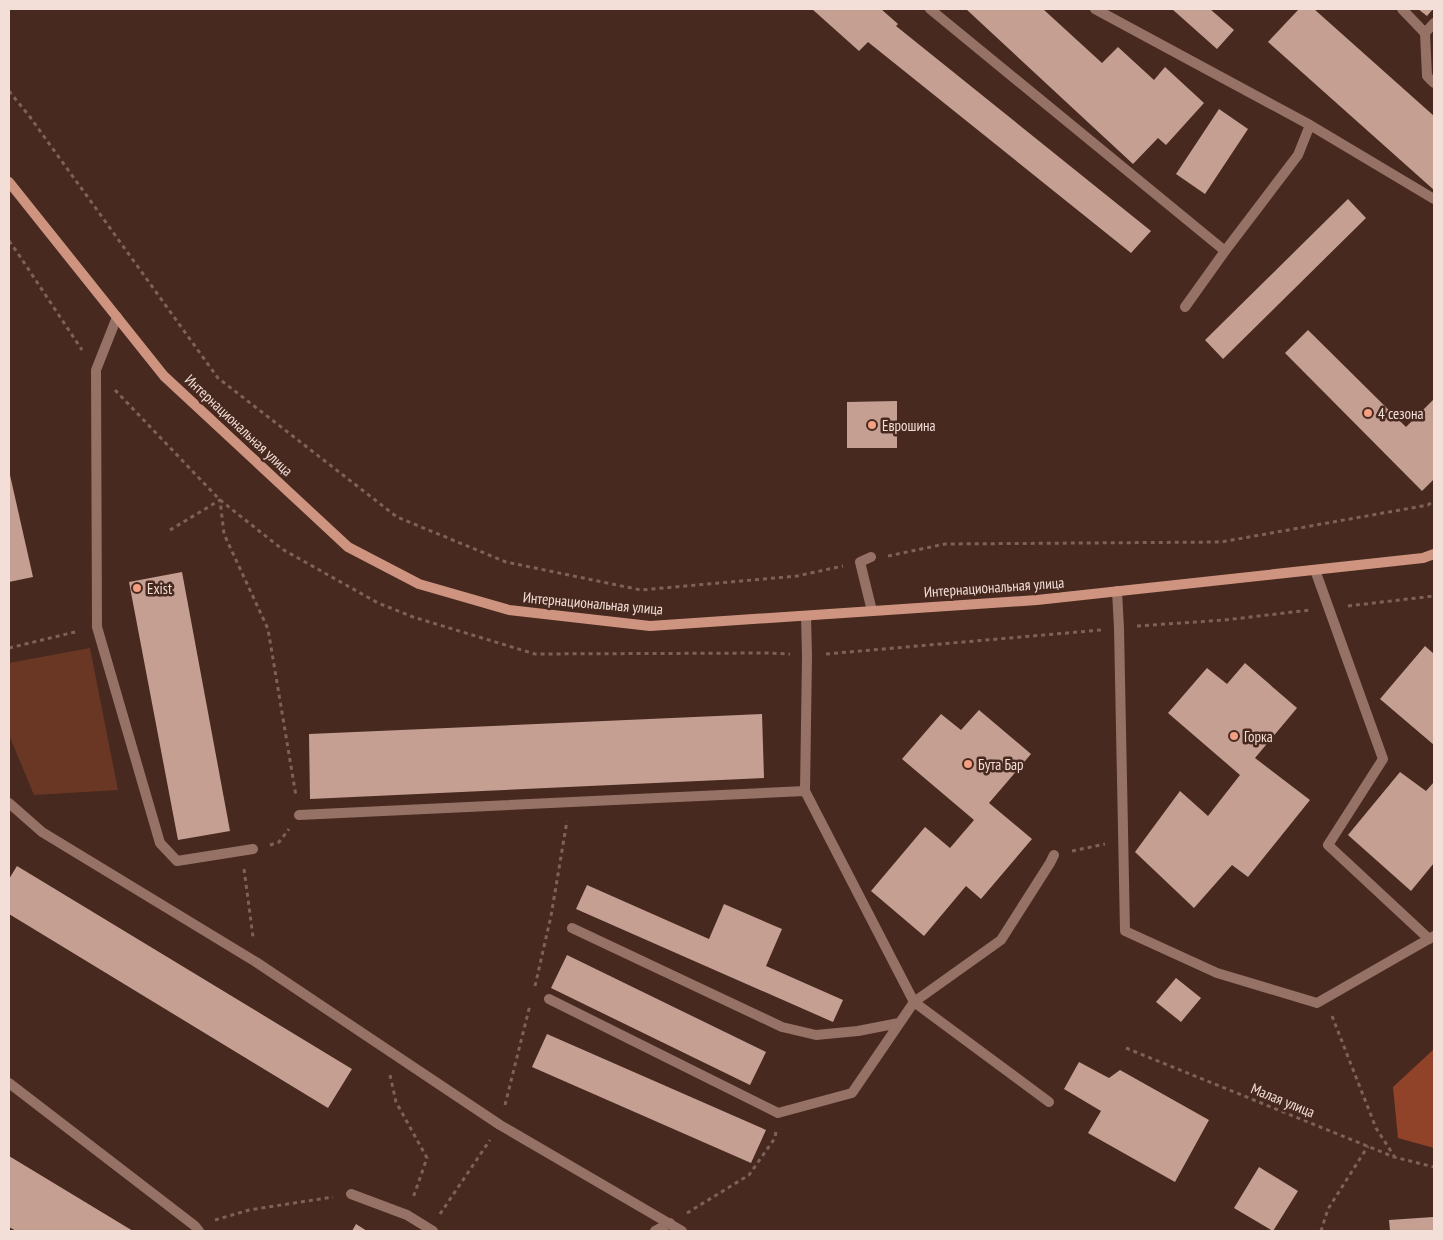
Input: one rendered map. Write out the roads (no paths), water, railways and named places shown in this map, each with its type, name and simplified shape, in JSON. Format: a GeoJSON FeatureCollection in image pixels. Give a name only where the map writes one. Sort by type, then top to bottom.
{"type":"FeatureCollection","features":[{"type":"Feature","properties":{"kind":"main road","name":"Интернациональная улица"},"geometry":{"type":"LineString","coordinates":[[9,182],[164,376],[348,547],[419,584],[509,610],[650,626],[1037,600],[1423,558],[1434,554]]}},
{"type":"Feature","properties":{"kind":"street"},"geometry":{"type":"LineString","coordinates":[[930,9],[1225,251]]}},
{"type":"Feature","properties":{"kind":"street"},"geometry":{"type":"LineString","coordinates":[[1095,9],[1310,125],[1434,199]]}},
{"type":"Feature","properties":{"kind":"street"},"geometry":{"type":"LineString","coordinates":[[1402,9],[1425,33],[1427,76],[1434,83]]}},
{"type":"Feature","properties":{"kind":"street"},"geometry":{"type":"LineString","coordinates":[[1425,33],[1434,23]]}},
{"type":"Feature","properties":{"kind":"street"},"geometry":{"type":"LineString","coordinates":[[1185,307],[1298,155],[1310,125]]}},
{"type":"Feature","properties":{"kind":"street"},"geometry":{"type":"LineString","coordinates":[[117,317],[96,370],[97,627],[160,843],[177,861],[253,849]]}},
{"type":"Feature","properties":{"kind":"street"},"geometry":{"type":"LineString","coordinates":[[871,557],[860,562],[872,611]]}},
{"type":"Feature","properties":{"kind":"street"},"geometry":{"type":"LineString","coordinates":[[1117,591],[1124,931],[1217,973],[1317,1004],[1431,938],[1328,846],[1383,759],[1315,570]]}},
{"type":"Feature","properties":{"kind":"street"},"geometry":{"type":"LineString","coordinates":[[806,616],[805,791],[914,1002],[1049,1102]]}},
{"type":"Feature","properties":{"kind":"street"},"geometry":{"type":"LineString","coordinates":[[300,816],[805,791]]}},
{"type":"Feature","properties":{"kind":"street"},"geometry":{"type":"LineString","coordinates":[[9,803],[42,832],[256,962],[500,1126],[682,1231]]}},
{"type":"Feature","properties":{"kind":"street"},"geometry":{"type":"LineString","coordinates":[[549,999],[778,1114],[852,1093],[914,1002],[1001,940],[1054,855]]}},
{"type":"Feature","properties":{"kind":"street"},"geometry":{"type":"LineString","coordinates":[[572,928],[782,1027],[816,1035],[858,1031],[899,1023]]}},
{"type":"Feature","properties":{"kind":"street"},"geometry":{"type":"LineString","coordinates":[[9,1083],[197,1228]]}},
{"type":"Feature","properties":{"kind":"street"},"geometry":{"type":"LineString","coordinates":[[350,1194],[407,1215],[432,1230]]}},
{"type":"Feature","properties":{"kind":"street"},"geometry":{"type":"LineString","coordinates":[[656,1231],[670,1223]]}},
{"type":"Feature","properties":{"kind":"place","name":"4 сезона"},"geometry":{"type":"Point","coordinates":[1368,413]}},
{"type":"Feature","properties":{"kind":"place","name":"Еврошина"},"geometry":{"type":"Point","coordinates":[872,425]}},
{"type":"Feature","properties":{"kind":"place","name":"Exist"},"geometry":{"type":"Point","coordinates":[137,588]}},
{"type":"Feature","properties":{"kind":"place","name":"Горка"},"geometry":{"type":"Point","coordinates":[1234,736]}},
{"type":"Feature","properties":{"kind":"place","name":"Бута Бар"},"geometry":{"type":"Point","coordinates":[968,764]}}]}
